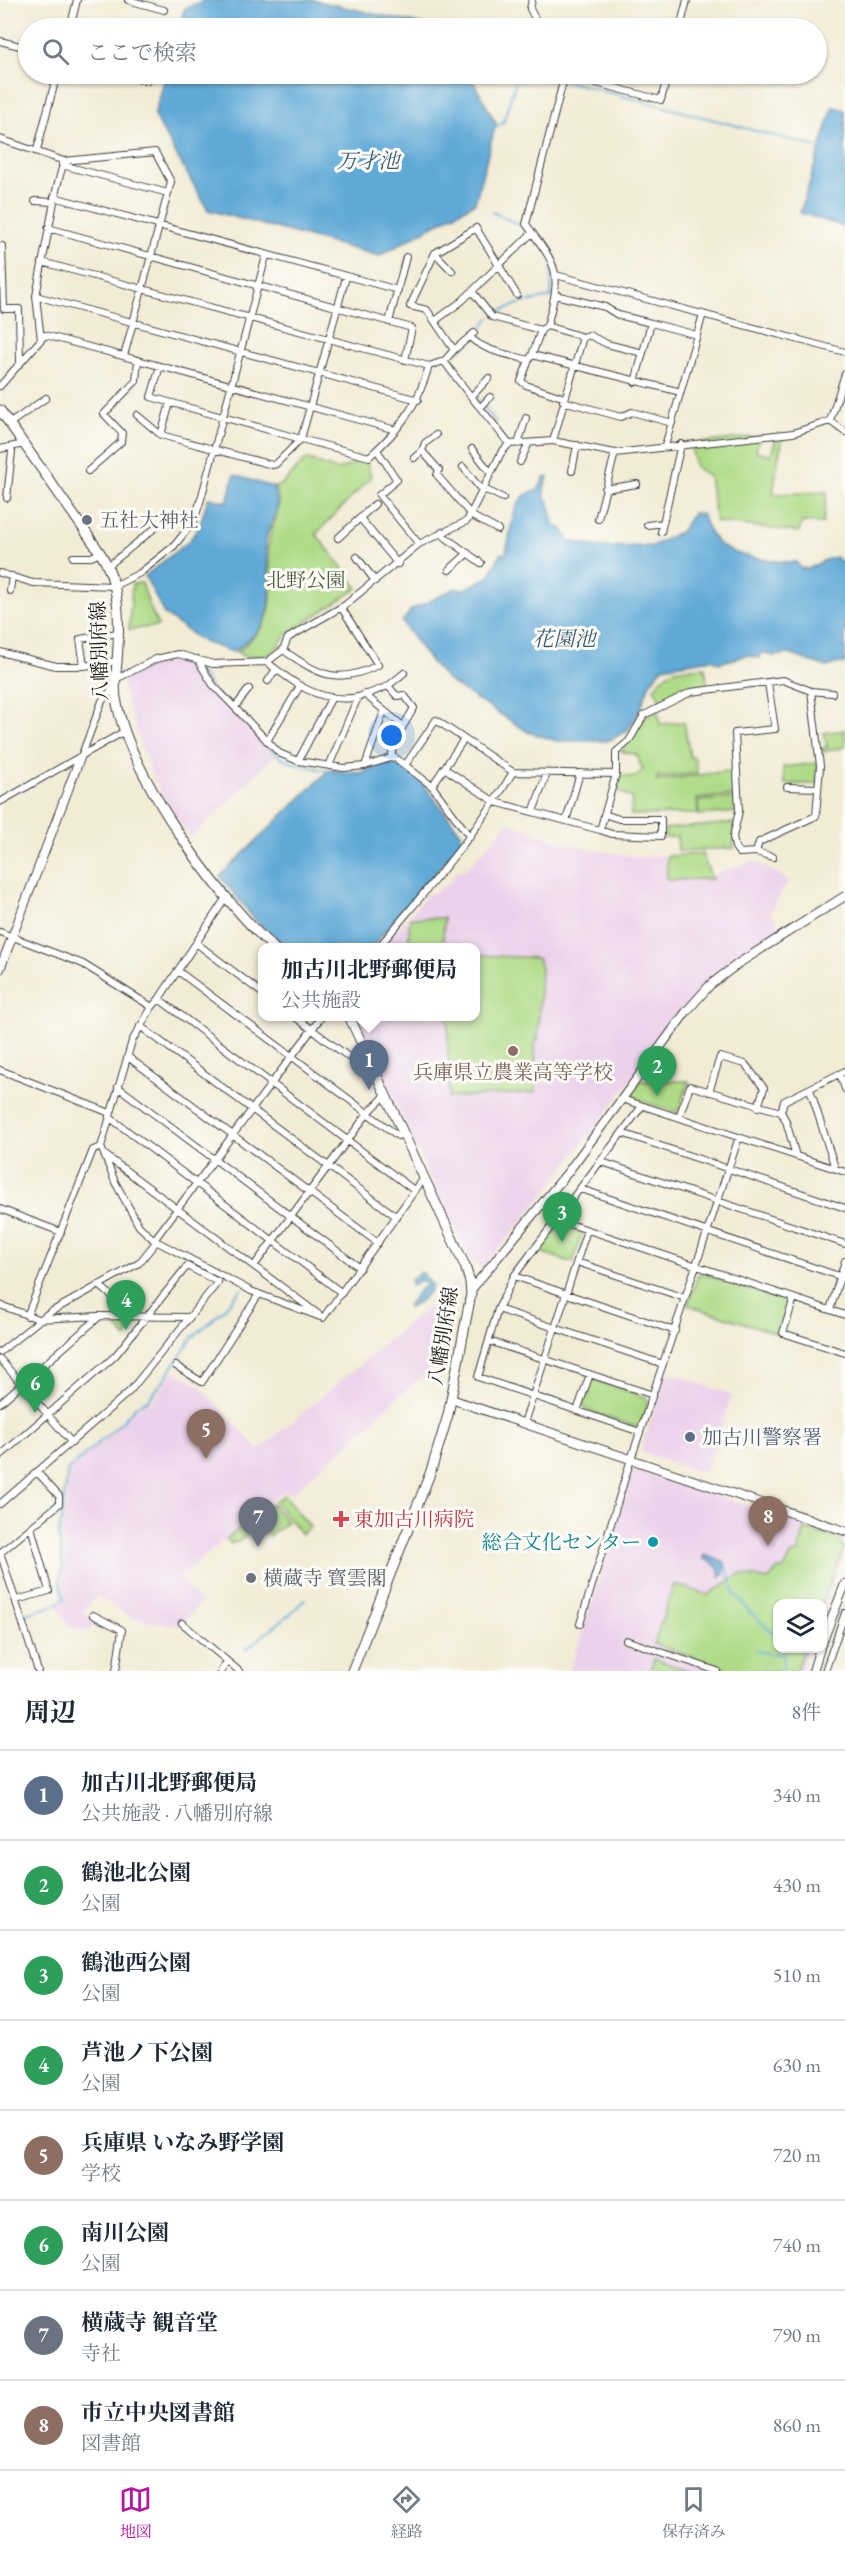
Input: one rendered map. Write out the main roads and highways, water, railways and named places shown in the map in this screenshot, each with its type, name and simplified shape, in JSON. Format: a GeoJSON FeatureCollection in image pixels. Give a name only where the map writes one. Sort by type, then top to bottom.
{"type":"FeatureCollection","features":[{"type":"Feature","properties":{"kind":"main road","name":"八幡別府線"},"geometry":{"type":"LineString","coordinates":[[0,410],[108,566],[114,586],[118,633],[115,683],[125,731],[165,812],[227,896],[269,943]]}},
{"type":"Feature","properties":{"kind":"main road","name":"八幡別府線"},"geometry":{"type":"LineString","coordinates":[[351,1021],[468,1273],[471,1290],[451,1400],[431,1471],[352,1671]]}},
{"type":"Feature","properties":{"kind":"water"},"geometry":{"type":"Polygon","coordinates":[[[205,0],[313,0],[393,18],[182,18],[184,9],[205,0]]]}},
{"type":"Feature","properties":{"kind":"water","name":"万才池"},"geometry":{"type":"Polygon","coordinates":[[[163,84],[475,84],[496,123],[475,203],[379,256],[208,210],[154,116],[163,84]]]}},
{"type":"Feature","properties":{"kind":"water"},"geometry":{"type":"Polygon","coordinates":[[[833,107],[845,110],[845,227],[800,213],[833,107]]]}},
{"type":"Feature","properties":{"kind":"water"},"geometry":{"type":"Polygon","coordinates":[[[234,475],[273,487],[277,510],[266,543],[270,593],[267,614],[263,624],[256,632],[233,652],[203,642],[164,614],[145,576],[190,540],[200,525],[208,498],[227,502],[234,475]]]}},
{"type":"Feature","properties":{"kind":"water","name":"花園池"},"geometry":{"type":"Polygon","coordinates":[[[545,477],[548,478],[544,489],[545,498],[548,500],[555,526],[563,529],[569,541],[599,547],[652,546],[680,532],[693,513],[702,514],[715,540],[733,552],[767,560],[796,562],[801,568],[808,569],[835,557],[845,564],[845,664],[838,663],[827,667],[789,654],[773,656],[761,652],[759,658],[748,655],[719,663],[712,659],[663,667],[650,683],[639,713],[627,731],[608,741],[557,741],[528,732],[448,681],[429,660],[402,622],[411,610],[455,588],[462,590],[489,577],[501,553],[505,555],[516,507],[528,493],[538,490],[545,477]]]}},
{"type":"Feature","properties":{"kind":"water"},"geometry":{"type":"Polygon","coordinates":[[[392,761],[420,780],[461,833],[463,840],[375,943],[281,943],[255,920],[220,876],[329,770],[359,773],[392,761]]]}},
{"type":"Feature","properties":{"kind":"water"},"geometry":{"type":"Polygon","coordinates":[[[422,1272],[432,1285],[431,1289],[426,1296],[409,1308],[407,1306],[419,1290],[427,1285],[420,1280],[411,1285],[411,1279],[422,1272]]]}},
{"type":"Feature","properties":{"kind":"water"},"geometry":{"type":"Polygon","coordinates":[[[704,1555],[725,1562],[724,1574],[720,1577],[717,1567],[703,1559],[704,1555]]]}},
{"type":"Feature","properties":{"kind":"waterway"},"geometry":{"type":"LineString","coordinates":[[493,129],[503,123],[515,84]]}},
{"type":"Feature","properties":{"kind":"waterway"},"geometry":{"type":"LineString","coordinates":[[577,84],[821,148]]}},
{"type":"Feature","properties":{"kind":"waterway"},"geometry":{"type":"LineString","coordinates":[[492,212],[526,228]]}},
{"type":"Feature","properties":{"kind":"waterway"},"geometry":{"type":"LineString","coordinates":[[494,314],[518,304],[551,297],[552,270]]}},
{"type":"Feature","properties":{"kind":"waterway"},"geometry":{"type":"LineString","coordinates":[[476,337],[489,318]]}},
{"type":"Feature","properties":{"kind":"waterway"},"geometry":{"type":"LineString","coordinates":[[458,352],[469,342]]}},
{"type":"Feature","properties":{"kind":"waterway"},"geometry":{"type":"LineString","coordinates":[[475,396],[496,422]]}},
{"type":"Feature","properties":{"kind":"waterway"},"geometry":{"type":"LineString","coordinates":[[180,659],[197,668],[210,686]]}},
{"type":"Feature","properties":{"kind":"waterway"},"geometry":{"type":"LineString","coordinates":[[216,693],[258,736]]}},
{"type":"Feature","properties":{"kind":"waterway"},"geometry":{"type":"LineString","coordinates":[[264,742],[286,760],[328,771]]}},
{"type":"Feature","properties":{"kind":"waterway"},"geometry":{"type":"LineString","coordinates":[[22,1615],[53,1606],[64,1599],[60,1579],[63,1568],[59,1534],[68,1470],[120,1424],[137,1405],[148,1400],[192,1338],[223,1310],[241,1289]]}},
{"type":"Feature","properties":{"kind":"waterway"},"geometry":{"type":"LineString","coordinates":[[726,1566],[735,1594],[749,1611],[773,1633]]}},
{"type":"Feature","properties":{"kind":"waterway"},"geometry":{"type":"LineString","coordinates":[[827,1617],[845,1573]]}},
{"type":"Feature","properties":{"kind":"waterway"},"geometry":{"type":"LineString","coordinates":[[246,1649],[305,1599]]}},
{"type":"Feature","properties":{"kind":"waterway"},"geometry":{"type":"LineString","coordinates":[[820,1671],[845,1601]]}},
{"type":"Feature","properties":{"kind":"waterway"},"geometry":{"type":"LineString","coordinates":[[755,1651],[784,1655]]}},
{"type":"Feature","properties":{"kind":"waterway"},"geometry":{"type":"LineString","coordinates":[[783,1653],[783,1670]]}},
{"type":"Feature","properties":{"kind":"waterway"},"geometry":{"type":"LineString","coordinates":[[808,1671],[813,1653]]}},
{"type":"Feature","properties":{"kind":"place","name":"五社大神社"},"geometry":{"type":"Point","coordinates":[87,520]}},
{"type":"Feature","properties":{"kind":"place","name":"兵庫県立農業高等学校"},"geometry":{"type":"Point","coordinates":[513,1051]}},
{"type":"Feature","properties":{"kind":"place","name":"加古川北野郵便局"},"geometry":{"type":"Point","coordinates":[369,1090]}},
{"type":"Feature","properties":{"kind":"place","name":"鶴池北公園"},"geometry":{"type":"Point","coordinates":[657,1096]}},
{"type":"Feature","properties":{"kind":"place","name":"鶴池西公園"},"geometry":{"type":"Point","coordinates":[562,1242]}},
{"type":"Feature","properties":{"kind":"place","name":"芦池ノ下公園"},"geometry":{"type":"Point","coordinates":[126,1330]}},
{"type":"Feature","properties":{"kind":"place","name":"南川公園"},"geometry":{"type":"Point","coordinates":[35,1413]}},
{"type":"Feature","properties":{"kind":"place","name":"加古川警察署"},"geometry":{"type":"Point","coordinates":[690,1437]}},
{"type":"Feature","properties":{"kind":"place","name":"兵庫県 いなみ野学園"},"geometry":{"type":"Point","coordinates":[206,1459]}},
{"type":"Feature","properties":{"kind":"place","name":"東加古川病院"},"geometry":{"type":"Point","coordinates":[341,1519]}},
{"type":"Feature","properties":{"kind":"place","name":"総合文化センター"},"geometry":{"type":"Point","coordinates":[653,1542]}},
{"type":"Feature","properties":{"kind":"place","name":"市立中央図書館"},"geometry":{"type":"Point","coordinates":[768,1546]}},
{"type":"Feature","properties":{"kind":"place","name":"横蔵寺 観音堂"},"geometry":{"type":"Point","coordinates":[258,1547]}},
{"type":"Feature","properties":{"kind":"place","name":"横蔵寺 寳雲閣"},"geometry":{"type":"Point","coordinates":[251,1578]}},
{"type":"Feature","properties":{"kind":"park label","name":"北野公園"},"geometry":{"type":"Point","coordinates":[306,580]}}]}
